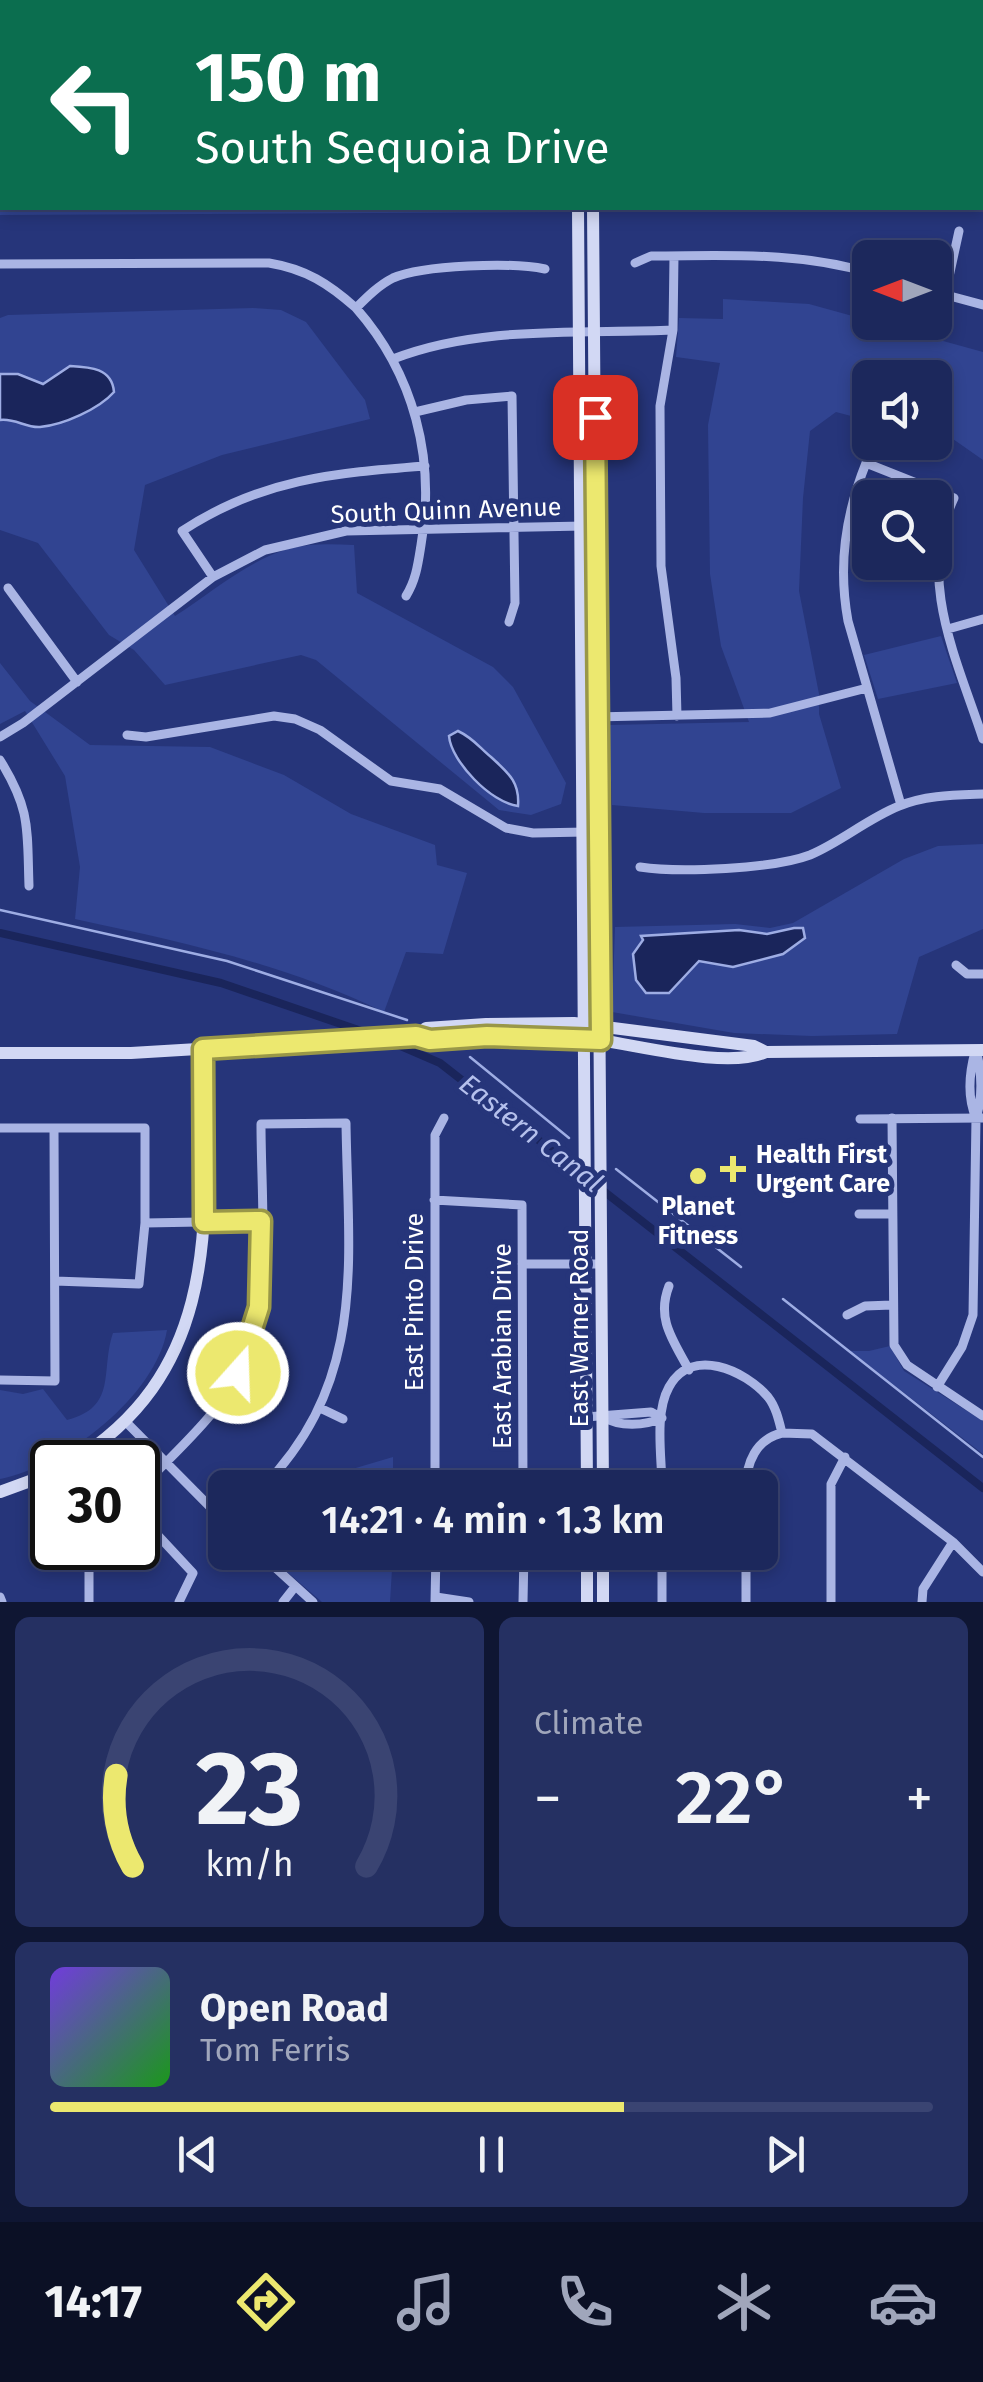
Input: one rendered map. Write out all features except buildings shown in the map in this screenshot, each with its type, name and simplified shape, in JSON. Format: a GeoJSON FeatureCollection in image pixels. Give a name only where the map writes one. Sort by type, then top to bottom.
{"type":"FeatureCollection","features":[{"type":"Feature","properties":{"kind":"main road","name":"East Warner Road"},"geometry":{"type":"LineString","coordinates":[[578,210],[586,1470]]}},
{"type":"Feature","properties":{"kind":"main road","name":"East Warner Road"},"geometry":{"type":"LineString","coordinates":[[593,210],[603,1470]]}},
{"type":"Feature","properties":{"kind":"main road"},"geometry":{"type":"LineString","coordinates":[[0,1053],[203,1049],[358,1040],[416,1036],[426,1028],[486,1024],[601,1033],[709,1056],[979,1050]]}},
{"type":"Feature","properties":{"kind":"main road"},"geometry":{"type":"LineString","coordinates":[[101,1440],[125,1422],[152,1388],[185,1328],[200,1273],[204,1222],[203,1049]]}},
{"type":"Feature","properties":{"kind":"main road"},"geometry":{"type":"LineString","coordinates":[[0,1492],[30,1482]]}},
{"type":"Feature","properties":{"kind":"main road"},"geometry":{"type":"LineString","coordinates":[[587,1570],[587,1602]]}},
{"type":"Feature","properties":{"kind":"main road"},"geometry":{"type":"LineString","coordinates":[[603,1570],[603,1602]]}},
{"type":"Feature","properties":{"kind":"street"},"geometry":{"type":"LineString","coordinates":[[952,254],[959,232]]}},
{"type":"Feature","properties":{"kind":"street"},"geometry":{"type":"LineString","coordinates":[[635,263],[652,256],[786,256],[852,267]]}},
{"type":"Feature","properties":{"kind":"street"},"geometry":{"type":"LineString","coordinates":[[674,256],[673,330],[660,406],[661,566],[676,678],[677,716]]}},
{"type":"Feature","properties":{"kind":"street"},"geometry":{"type":"LineString","coordinates":[[0,264],[269,263],[316,276],[356,308],[393,359],[415,412],[426,466],[424,529],[414,583],[406,596]]}},
{"type":"Feature","properties":{"kind":"street"},"geometry":{"type":"LineString","coordinates":[[356,308],[384,283],[404,274],[516,265],[544,268]]}},
{"type":"Feature","properties":{"kind":"street"},"geometry":{"type":"LineString","coordinates":[[952,296],[983,305]]}},
{"type":"Feature","properties":{"kind":"street"},"geometry":{"type":"LineString","coordinates":[[393,359],[430,345],[462,340],[673,330]]}},
{"type":"Feature","properties":{"kind":"street"},"geometry":{"type":"LineString","coordinates":[[415,412],[466,400],[512,396],[515,603],[510,622]]}},
{"type":"Feature","properties":{"kind":"street"},"geometry":{"type":"LineString","coordinates":[[901,805],[843,592],[846,528],[866,464],[954,498],[943,522],[936,562],[939,596],[983,740]]}},
{"type":"Feature","properties":{"kind":"street"},"geometry":{"type":"LineString","coordinates":[[213,576],[182,531],[222,506],[294,480],[426,466]]}},
{"type":"Feature","properties":{"kind":"street","name":"South Quinn Avenue"},"geometry":{"type":"LineString","coordinates":[[0,737],[213,576],[265,550],[307,537],[365,529],[596,526]]}},
{"type":"Feature","properties":{"kind":"street"},"geometry":{"type":"LineString","coordinates":[[8,588],[77,682]]}},
{"type":"Feature","properties":{"kind":"street"},"geometry":{"type":"LineString","coordinates":[[948,629],[983,619]]}},
{"type":"Feature","properties":{"kind":"street"},"geometry":{"type":"LineString","coordinates":[[582,717],[770,713],[867,688]]}},
{"type":"Feature","properties":{"kind":"street"},"geometry":{"type":"LineString","coordinates":[[127,735],[146,737],[274,716],[296,719],[320,730],[391,781],[440,789],[506,828],[533,833],[598,832]]}},
{"type":"Feature","properties":{"kind":"street"},"geometry":{"type":"LineString","coordinates":[[240,721],[243,734]]}},
{"type":"Feature","properties":{"kind":"street"},"geometry":{"type":"LineString","coordinates":[[0,760],[20,792],[26,816],[29,886]]}},
{"type":"Feature","properties":{"kind":"street"},"geometry":{"type":"LineString","coordinates":[[416,784],[418,771]]}},
{"type":"Feature","properties":{"kind":"street"},"geometry":{"type":"LineString","coordinates":[[640,868],[664,871],[767,863],[809,855],[901,805],[934,797],[983,794]]}},
{"type":"Feature","properties":{"kind":"street"},"geometry":{"type":"LineString","coordinates":[[767,863],[767,877]]}},
{"type":"Feature","properties":{"kind":"street"},"geometry":{"type":"LineString","coordinates":[[956,965],[967,974],[983,974]]}},
{"type":"Feature","properties":{"kind":"street"},"geometry":{"type":"LineString","coordinates":[[937,1387],[962,1347],[973,1315],[979,1118],[970,1106],[970,1079],[979,1050]]}},
{"type":"Feature","properties":{"kind":"street","name":"East Pinto Drive"},"geometry":{"type":"LineString","coordinates":[[435,1470],[434,1136],[444,1118]]}},
{"type":"Feature","properties":{"kind":"street"},"geometry":{"type":"LineString","coordinates":[[892,1118],[894,1345],[899,1356],[937,1387],[983,1416]]}},
{"type":"Feature","properties":{"kind":"street"},"geometry":{"type":"LineString","coordinates":[[860,1119],[979,1118]]}},
{"type":"Feature","properties":{"kind":"street"},"geometry":{"type":"LineString","coordinates":[[160,1467],[218,1405],[246,1352],[259,1307],[260,1124],[346,1123],[346,1314],[340,1354],[320,1408],[278,1470]]}},
{"type":"Feature","properties":{"kind":"street"},"geometry":{"type":"LineString","coordinates":[[0,1128],[146,1128],[140,1284],[55,1281]]}},
{"type":"Feature","properties":{"kind":"street"},"geometry":{"type":"LineString","coordinates":[[0,1380],[55,1380],[54,1128]]}},
{"type":"Feature","properties":{"kind":"street","name":"East Arabian Drive"},"geometry":{"type":"LineString","coordinates":[[434,1200],[522,1205],[523,1470]]}},
{"type":"Feature","properties":{"kind":"street"},"geometry":{"type":"LineString","coordinates":[[859,1214],[892,1214]]}},
{"type":"Feature","properties":{"kind":"street"},"geometry":{"type":"LineString","coordinates":[[145,1222],[261,1221]]}},
{"type":"Feature","properties":{"kind":"street"},"geometry":{"type":"LineString","coordinates":[[522,1264],[602,1264]]}},
{"type":"Feature","properties":{"kind":"street"},"geometry":{"type":"LineString","coordinates":[[670,1286],[662,1305],[664,1316],[688,1370]]}},
{"type":"Feature","properties":{"kind":"street"},"geometry":{"type":"LineString","coordinates":[[847,1315],[865,1306],[892,1305]]}},
{"type":"Feature","properties":{"kind":"street"},"geometry":{"type":"LineString","coordinates":[[662,1470],[664,1398],[671,1382],[703,1365],[722,1366],[743,1376],[769,1398],[782,1433]]}},
{"type":"Feature","properties":{"kind":"street"},"geometry":{"type":"LineString","coordinates":[[320,1408],[343,1419]]}},
{"type":"Feature","properties":{"kind":"street"},"geometry":{"type":"LineString","coordinates":[[586,1417],[602,1417],[613,1424],[651,1424],[662,1418]]}},
{"type":"Feature","properties":{"kind":"street"},"geometry":{"type":"LineString","coordinates":[[125,1422],[208,1504]]}},
{"type":"Feature","properties":{"kind":"street"},"geometry":{"type":"LineString","coordinates":[[749,1470],[752,1456],[771,1436],[812,1434],[953,1542],[983,1572]]}},
{"type":"Feature","properties":{"kind":"street"},"geometry":{"type":"LineString","coordinates":[[831,1602],[831,1484],[845,1457]]}},
{"type":"Feature","properties":{"kind":"street"},"geometry":{"type":"LineString","coordinates":[[160,1537],[193,1572],[179,1602]]}},
{"type":"Feature","properties":{"kind":"street"},"geometry":{"type":"LineString","coordinates":[[922,1602],[923,1589],[953,1542]]}},
{"type":"Feature","properties":{"kind":"street"},"geometry":{"type":"LineString","coordinates":[[89,1570],[89,1602]]}},
{"type":"Feature","properties":{"kind":"street"},"geometry":{"type":"LineString","coordinates":[[276,1570],[312,1602]]}},
{"type":"Feature","properties":{"kind":"street"},"geometry":{"type":"LineString","coordinates":[[436,1570],[435,1600],[469,1602]]}},
{"type":"Feature","properties":{"kind":"street"},"geometry":{"type":"LineString","coordinates":[[522,1602],[523,1570]]}},
{"type":"Feature","properties":{"kind":"street"},"geometry":{"type":"LineString","coordinates":[[662,1570],[662,1602]]}},
{"type":"Feature","properties":{"kind":"street"},"geometry":{"type":"LineString","coordinates":[[746,1570],[746,1602]]}},
{"type":"Feature","properties":{"kind":"street"},"geometry":{"type":"LineString","coordinates":[[283,1602],[294,1588]]}},
{"type":"Feature","properties":{"kind":"shaded area"},"geometry":{"type":"Polygon","coordinates":[[[0,210],[569,210],[569,212],[0,215],[0,210]]]}},
{"type":"Feature","properties":{"kind":"shaded area"},"geometry":{"type":"Polygon","coordinates":[[[723,299],[809,304],[852,316],[852,340],[940,340],[983,352],[983,460],[952,439],[952,360],[852,360],[852,416],[836,412],[810,431],[799,591],[819,694],[819,714],[841,788],[791,813],[704,813],[612,805],[609,725],[749,722],[721,646],[710,574],[708,425],[720,363],[676,357],[679,318],[723,319],[723,299]]]}},
{"type":"Feature","properties":{"kind":"shaded area"},"geometry":{"type":"Polygon","coordinates":[[[281,310],[306,322],[365,400],[370,419],[222,455],[145,485],[134,550],[175,616],[246,568],[276,553],[307,545],[354,545],[357,593],[493,667],[513,687],[566,783],[561,804],[531,815],[499,810],[316,660],[301,655],[165,685],[134,650],[109,635],[38,543],[0,530],[0,318],[281,310]]]}},
{"type":"Feature","properties":{"kind":"shaded area"},"geometry":{"type":"Polygon","coordinates":[[[70,366],[104,373],[114,392],[90,410],[49,426],[0,420],[0,374],[18,374],[43,384],[70,366]]]}},
{"type":"Feature","properties":{"kind":"shaded area"},"geometry":{"type":"Polygon","coordinates":[[[941,636],[957,683],[878,699],[864,655],[941,636]]]}},
{"type":"Feature","properties":{"kind":"shaded area"},"geometry":{"type":"Polygon","coordinates":[[[0,663],[30,701],[90,745],[210,747],[284,775],[351,814],[435,845],[437,865],[467,873],[443,954],[406,952],[384,1012],[270,967],[75,919],[80,867],[65,776],[25,711],[0,724],[0,663]]]}},
{"type":"Feature","properties":{"kind":"shaded area"},"geometry":{"type":"Polygon","coordinates":[[[458,731],[515,783],[518,806],[496,797],[465,768],[449,736],[458,731]]]}},
{"type":"Feature","properties":{"kind":"shaded area"},"geometry":{"type":"Polygon","coordinates":[[[983,844],[983,929],[919,957],[897,1034],[734,1033],[612,1012],[615,927],[735,924],[770,928],[793,923],[904,859],[938,846],[983,844]]]}},
{"type":"Feature","properties":{"kind":"shaded area"},"geometry":{"type":"Polygon","coordinates":[[[803,928],[805,938],[783,954],[733,967],[699,961],[669,993],[646,993],[636,980],[633,954],[643,940],[641,936],[739,930],[767,934],[803,928]]]}},
{"type":"Feature","properties":{"kind":"shaded area"},"geometry":{"type":"Polygon","coordinates":[[[167,1330],[145,1379],[103,1425],[83,1440],[30,1440],[30,1470],[0,1479],[0,1390],[23,1394],[43,1389],[67,1420],[83,1414],[101,1397],[113,1333],[167,1330]]]}},
{"type":"Feature","properties":{"kind":"shaded area"},"geometry":{"type":"Polygon","coordinates":[[[890,1346],[904,1371],[983,1421],[983,1454],[850,1351],[890,1346]]]}},
{"type":"Feature","properties":{"kind":"shaded area"},"geometry":{"type":"Polygon","coordinates":[[[393,1457],[393,1470],[349,1470],[393,1457]]]}},
{"type":"Feature","properties":{"kind":"shaded area"},"geometry":{"type":"Polygon","coordinates":[[[285,1570],[392,1570],[390,1602],[322,1602],[285,1570]]]}},
{"type":"Feature","properties":{"kind":"waterway"},"geometry":{"type":"LineString","coordinates":[[0,910],[227,961],[407,1020]]}},
{"type":"Feature","properties":{"kind":"waterway","name":"Eastern Canal"},"geometry":{"type":"LineString","coordinates":[[0,933],[221,983],[376,1036]]}},
{"type":"Feature","properties":{"kind":"waterway","name":"Eastern Canal"},"geometry":{"type":"LineString","coordinates":[[389,1041],[440,1063],[983,1488]]}},
{"type":"Feature","properties":{"kind":"waterway"},"geometry":{"type":"LineString","coordinates":[[470,1057],[569,1138]]}},
{"type":"Feature","properties":{"kind":"waterway"},"geometry":{"type":"LineString","coordinates":[[616,1169],[741,1267]]}},
{"type":"Feature","properties":{"kind":"waterway"},"geometry":{"type":"LineString","coordinates":[[783,1299],[983,1457]]}},
{"type":"Feature","properties":{"kind":"place","name":"Health First Urgent Care"},"geometry":{"type":"Point","coordinates":[733,1169]}},
{"type":"Feature","properties":{"kind":"place","name":"Planet Fitness"},"geometry":{"type":"Point","coordinates":[698,1176]}},
{"type":"Feature","properties":{"kind":"route"},"geometry":{"type":"LineString","coordinates":[[238,1373],[259,1307],[261,1221],[204,1222],[203,1049],[416,1036],[430,1040],[487,1036],[601,1040],[595,417]]}}]}
